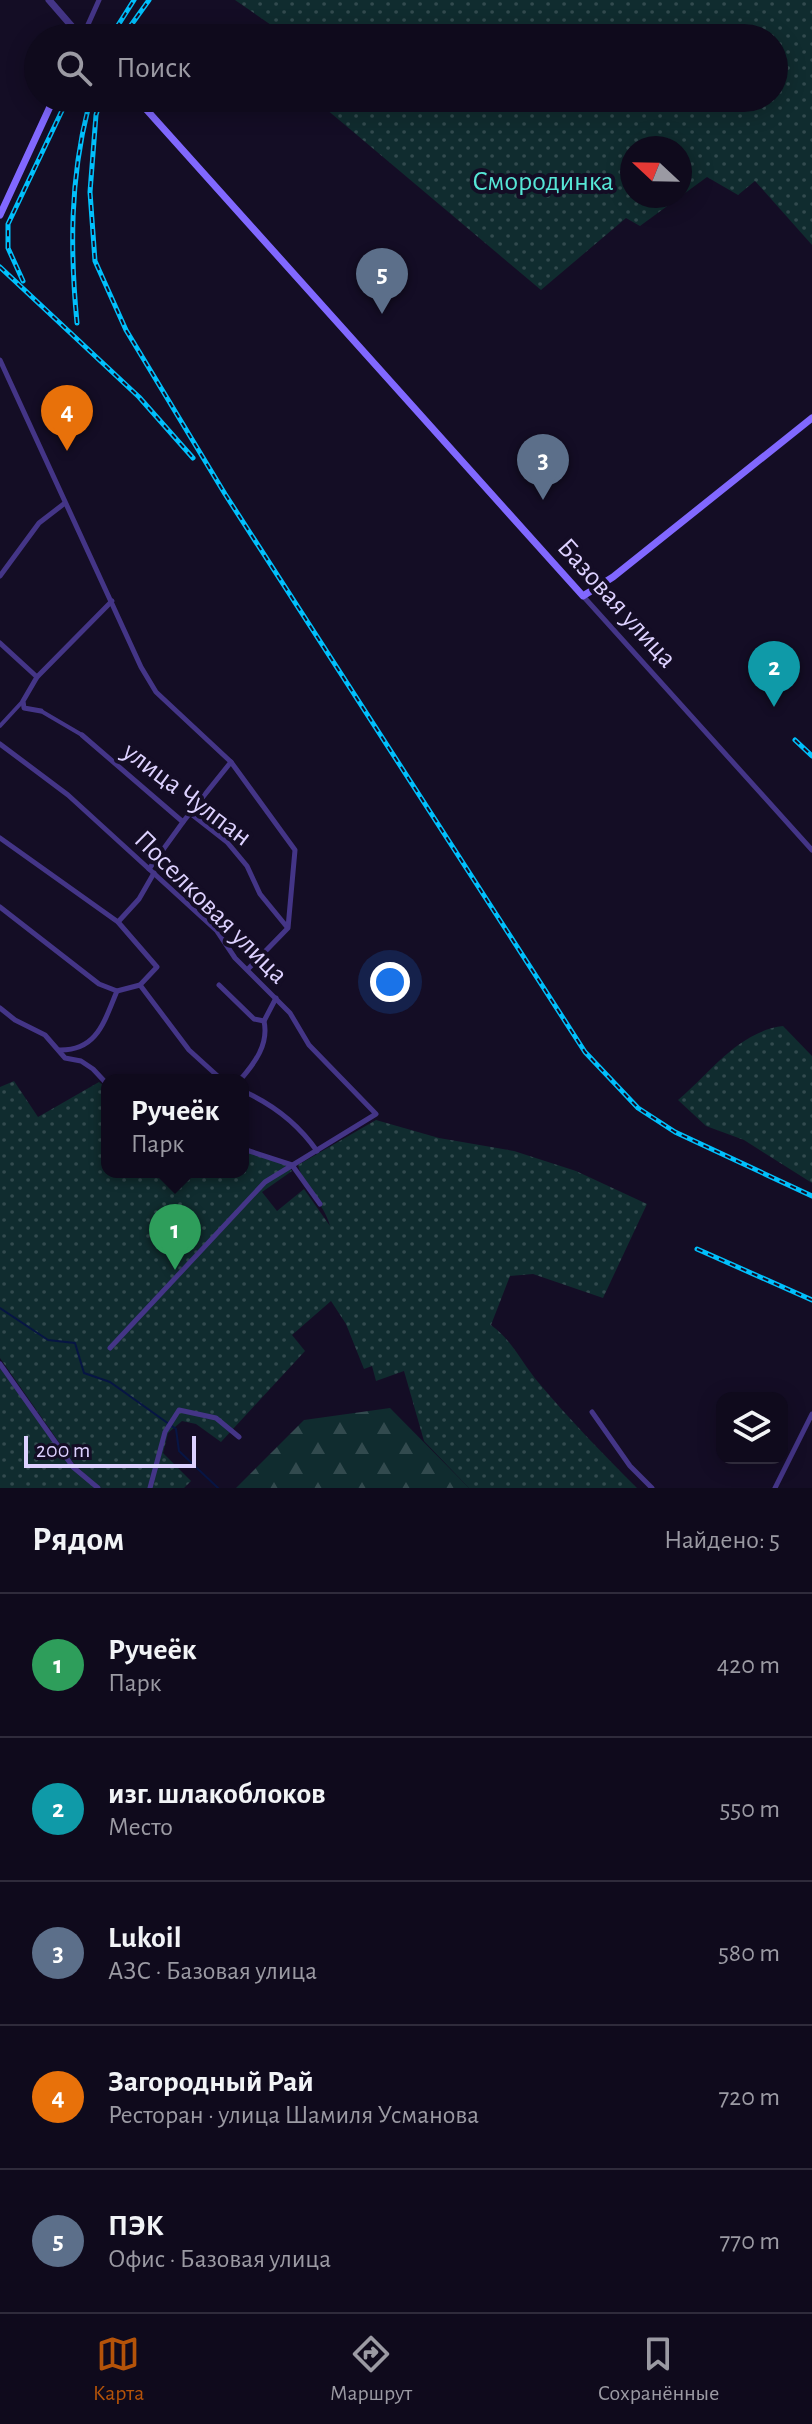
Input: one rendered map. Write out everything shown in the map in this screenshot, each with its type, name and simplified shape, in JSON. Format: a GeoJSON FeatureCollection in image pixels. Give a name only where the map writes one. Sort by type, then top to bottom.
{"type":"FeatureCollection","features":[{"type":"Feature","properties":{"kind":"main road"},"geometry":{"type":"LineString","coordinates":[[0,215],[48,112]]}},
{"type":"Feature","properties":{"kind":"main road","name":"Базовая улица"},"geometry":{"type":"LineString","coordinates":[[149,112],[583,596]]}},
{"type":"Feature","properties":{"kind":"main road"},"geometry":{"type":"LineString","coordinates":[[583,596],[613,577],[812,418]]}},
{"type":"Feature","properties":{"kind":"street"},"geometry":{"type":"LineString","coordinates":[[49,0],[70,24]]}},
{"type":"Feature","properties":{"kind":"street"},"geometry":{"type":"LineString","coordinates":[[88,24],[99,0]]}},
{"type":"Feature","properties":{"kind":"street"},"geometry":{"type":"LineString","coordinates":[[0,360],[141,667],[156,692],[231,762],[295,850],[288,928],[249,968]]}},
{"type":"Feature","properties":{"kind":"street"},"geometry":{"type":"LineString","coordinates":[[0,576],[39,523],[65,503]]}},
{"type":"Feature","properties":{"kind":"street","name":"Базовая улица"},"geometry":{"type":"LineString","coordinates":[[583,596],[812,850]]}},
{"type":"Feature","properties":{"kind":"street"},"geometry":{"type":"LineString","coordinates":[[0,726],[23,701],[37,677],[112,601]]}},
{"type":"Feature","properties":{"kind":"street"},"geometry":{"type":"LineString","coordinates":[[0,643],[37,677]]}},
{"type":"Feature","properties":{"kind":"street"},"geometry":{"type":"LineString","coordinates":[[23,701],[24,708],[31,712],[41,711],[82,735]]}},
{"type":"Feature","properties":{"kind":"street","name":"улица Чулпан"},"geometry":{"type":"LineString","coordinates":[[82,735],[183,822],[190,813],[227,842],[247,866],[260,894],[288,928]]}},
{"type":"Feature","properties":{"kind":"street","name":"Поселковая улица"},"geometry":{"type":"LineString","coordinates":[[0,744],[68,795],[217,931],[235,958],[249,968],[276,998],[309,1045],[376,1114],[317,1151]]}},
{"type":"Feature","properties":{"kind":"street"},"geometry":{"type":"LineString","coordinates":[[190,813],[231,762]]}},
{"type":"Feature","properties":{"kind":"street"},"geometry":{"type":"LineString","coordinates":[[118,922],[139,899],[152,871],[183,822]]}},
{"type":"Feature","properties":{"kind":"street"},"geometry":{"type":"LineString","coordinates":[[0,838],[118,922],[157,967],[140,985],[117,991],[99,984],[0,907]]}},
{"type":"Feature","properties":{"kind":"street"},"geometry":{"type":"LineString","coordinates":[[140,985],[189,1050],[215,1074]]}},
{"type":"Feature","properties":{"kind":"street"},"geometry":{"type":"LineString","coordinates":[[219,985],[254,1019],[264,1021]]}},
{"type":"Feature","properties":{"kind":"street"},"geometry":{"type":"LineString","coordinates":[[59,1050],[77,1050],[87,1044],[101,1028],[117,991]]}},
{"type":"Feature","properties":{"kind":"street"},"geometry":{"type":"LineString","coordinates":[[245,1074],[267,1034],[264,1021],[276,998]]}},
{"type":"Feature","properties":{"kind":"street"},"geometry":{"type":"LineString","coordinates":[[0,1008],[15,1020],[45,1035],[65,1058],[81,1061],[101,1078]]}},
{"type":"Feature","properties":{"kind":"street"},"geometry":{"type":"LineString","coordinates":[[110,1348],[241,1204],[265,1182],[317,1151],[299,1127],[282,1118],[263,1100],[249,1094]]}},
{"type":"Feature","properties":{"kind":"street"},"geometry":{"type":"LineString","coordinates":[[249,1151],[292,1165],[320,1204]]}},
{"type":"Feature","properties":{"kind":"street"},"geometry":{"type":"LineString","coordinates":[[0,1364],[73,1467],[98,1488]]}},
{"type":"Feature","properties":{"kind":"street"},"geometry":{"type":"LineString","coordinates":[[150,1488],[165,1432],[179,1410],[216,1418],[239,1437]]}},
{"type":"Feature","properties":{"kind":"street"},"geometry":{"type":"LineString","coordinates":[[592,1412],[630,1466],[652,1488]]}},
{"type":"Feature","properties":{"kind":"street"},"geometry":{"type":"LineString","coordinates":[[775,1488],[812,1414]]}},
{"type":"Feature","properties":{"kind":"green space","name":"Смородинка"},"geometry":{"type":"Polygon","coordinates":[[[235,0],[812,0],[812,245],[755,181],[738,195],[707,177],[692,188],[692,136],[620,136],[620,208],[665,208],[640,226],[626,218],[541,290],[330,112],[788,112],[788,24],[270,24],[235,0]]]}},
{"type":"Feature","properties":{"kind":"green space"},"geometry":{"type":"Polygon","coordinates":[[[783,1026],[812,1056],[812,1183],[744,1140],[706,1126],[678,1100],[739,1044],[783,1026]]]}},
{"type":"Feature","properties":{"kind":"green space"},"geometry":{"type":"Polygon","coordinates":[[[14,1081],[38,1117],[101,1084],[101,1178],[249,1178],[249,1152],[288,1165],[292,1171],[262,1192],[277,1211],[304,1189],[330,1226],[298,1165],[376,1120],[439,1138],[514,1151],[576,1171],[647,1204],[603,1298],[533,1274],[510,1276],[491,1325],[562,1409],[637,1488],[469,1488],[424,1441],[404,1371],[376,1381],[372,1366],[364,1369],[346,1324],[331,1301],[292,1335],[305,1351],[221,1442],[196,1424],[182,1421],[168,1433],[163,1453],[191,1481],[184,1488],[101,1488],[75,1465],[0,1358],[0,1087],[14,1081]]]}},
{"type":"Feature","properties":{"kind":"green space"},"geometry":{"type":"Polygon","coordinates":[[[0,1368],[72,1467],[97,1488],[0,1488],[0,1368]]]}},
{"type":"Feature","properties":{"kind":"green space"},"geometry":{"type":"Polygon","coordinates":[[[390,1408],[469,1488],[236,1488],[304,1420],[390,1408]]]}},
{"type":"Feature","properties":{"kind":"waterway"},"geometry":{"type":"LineString","coordinates":[[0,1308],[48,1340],[75,1343],[84,1373],[110,1382],[176,1429],[179,1451],[218,1488]]}},
{"type":"Feature","properties":{"kind":"railway"},"geometry":{"type":"LineString","coordinates":[[119,24],[134,0]]}},
{"type":"Feature","properties":{"kind":"railway"},"geometry":{"type":"LineString","coordinates":[[132,24],[149,0]]}},
{"type":"Feature","properties":{"kind":"railway"},"geometry":{"type":"LineString","coordinates":[[23,281],[8,248],[8,224],[61,112]]}},
{"type":"Feature","properties":{"kind":"railway"},"geometry":{"type":"LineString","coordinates":[[77,323],[73,215],[87,112]]}},
{"type":"Feature","properties":{"kind":"railway"},"geometry":{"type":"LineString","coordinates":[[97,112],[90,192],[95,261],[126,330],[225,494],[585,1052],[638,1108],[675,1132],[812,1196]]}},
{"type":"Feature","properties":{"kind":"railway"},"geometry":{"type":"LineString","coordinates":[[0,267],[139,397],[193,458]]}},
{"type":"Feature","properties":{"kind":"railway"},"geometry":{"type":"LineString","coordinates":[[795,740],[812,756]]}},
{"type":"Feature","properties":{"kind":"railway"},"geometry":{"type":"LineString","coordinates":[[697,1249],[812,1300]]}},
{"type":"Feature","properties":{"kind":"place","name":"ПЭК"},"geometry":{"type":"Point","coordinates":[382,314]}},
{"type":"Feature","properties":{"kind":"place","name":"Загородный Рай"},"geometry":{"type":"Point","coordinates":[67,451]}},
{"type":"Feature","properties":{"kind":"place","name":"Lukoil"},"geometry":{"type":"Point","coordinates":[543,500]}},
{"type":"Feature","properties":{"kind":"place","name":"изг. шлакоблоков"},"geometry":{"type":"Point","coordinates":[774,707]}},
{"type":"Feature","properties":{"kind":"place","name":"Ручеёк"},"geometry":{"type":"Point","coordinates":[175,1270]}}]}
